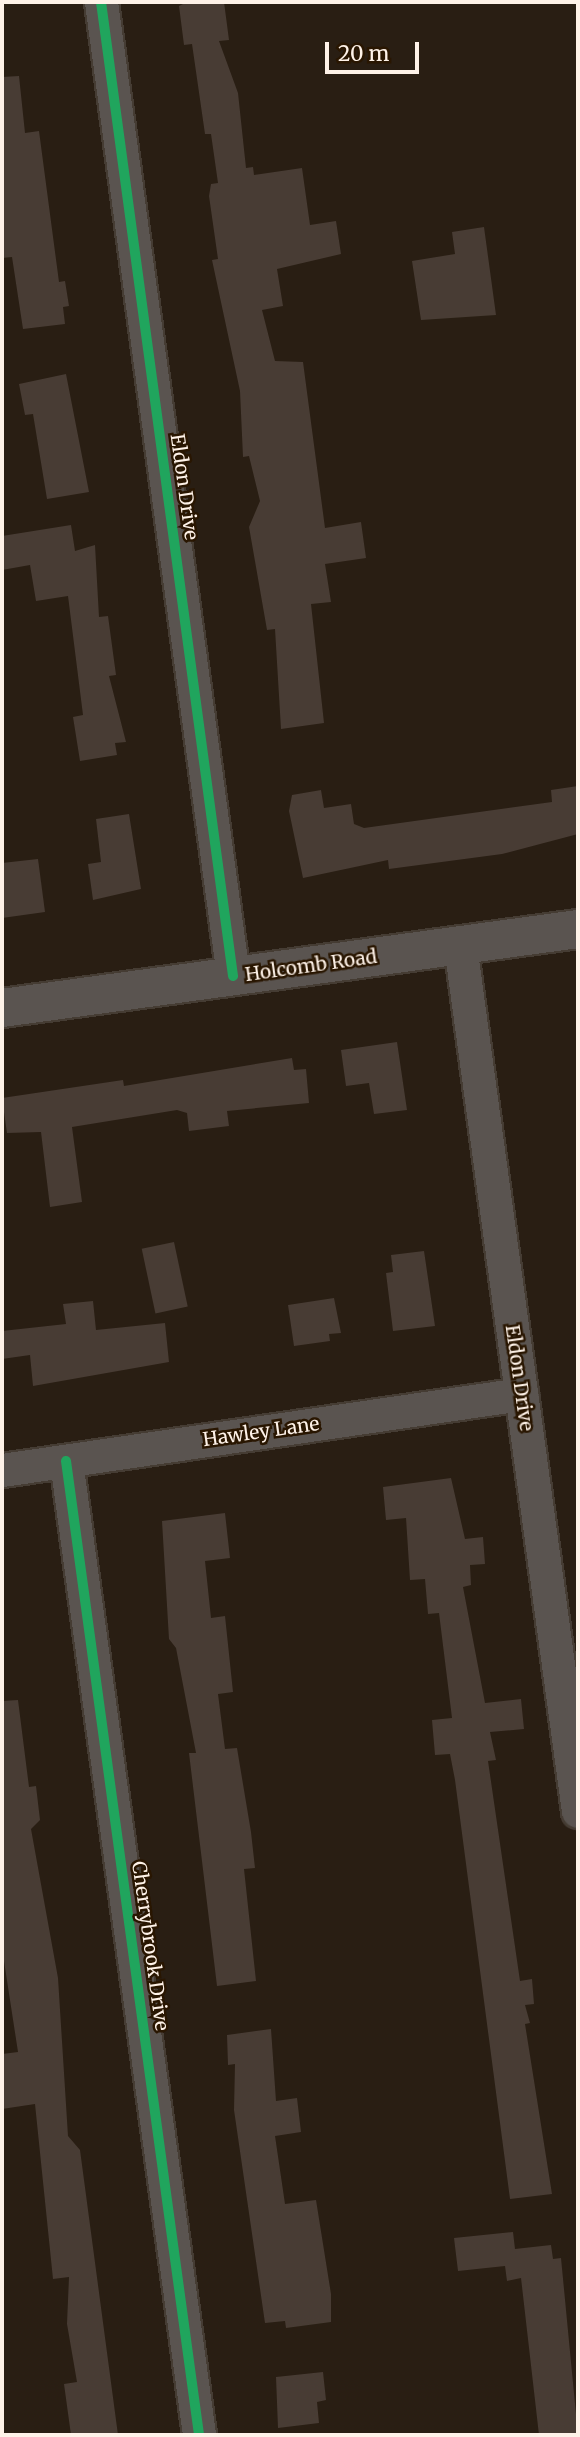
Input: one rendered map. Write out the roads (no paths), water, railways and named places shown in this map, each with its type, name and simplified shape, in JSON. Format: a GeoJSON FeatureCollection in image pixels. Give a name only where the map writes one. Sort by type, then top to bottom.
{"type":"FeatureCollection","features":[{"type":"Feature","properties":{"kind":"street","name":"Eldon Drive"},"geometry":{"type":"LineString","coordinates":[[102,2],[233,976]]}},
{"type":"Feature","properties":{"kind":"street","name":"Holcomb Road"},"geometry":{"type":"LineString","coordinates":[[2,1008],[578,929]]}},
{"type":"Feature","properties":{"kind":"street","name":"Eldon Drive"},"geometry":{"type":"LineString","coordinates":[[460,945],[578,1811]]}},
{"type":"Feature","properties":{"kind":"street","name":"Hawley Lane"},"geometry":{"type":"LineString","coordinates":[[2,1471],[521,1394]]}},
{"type":"Feature","properties":{"kind":"street","name":"Cherrybrook Drive"},"geometry":{"type":"LineString","coordinates":[[66,1461],[199,2435]]}}]}
